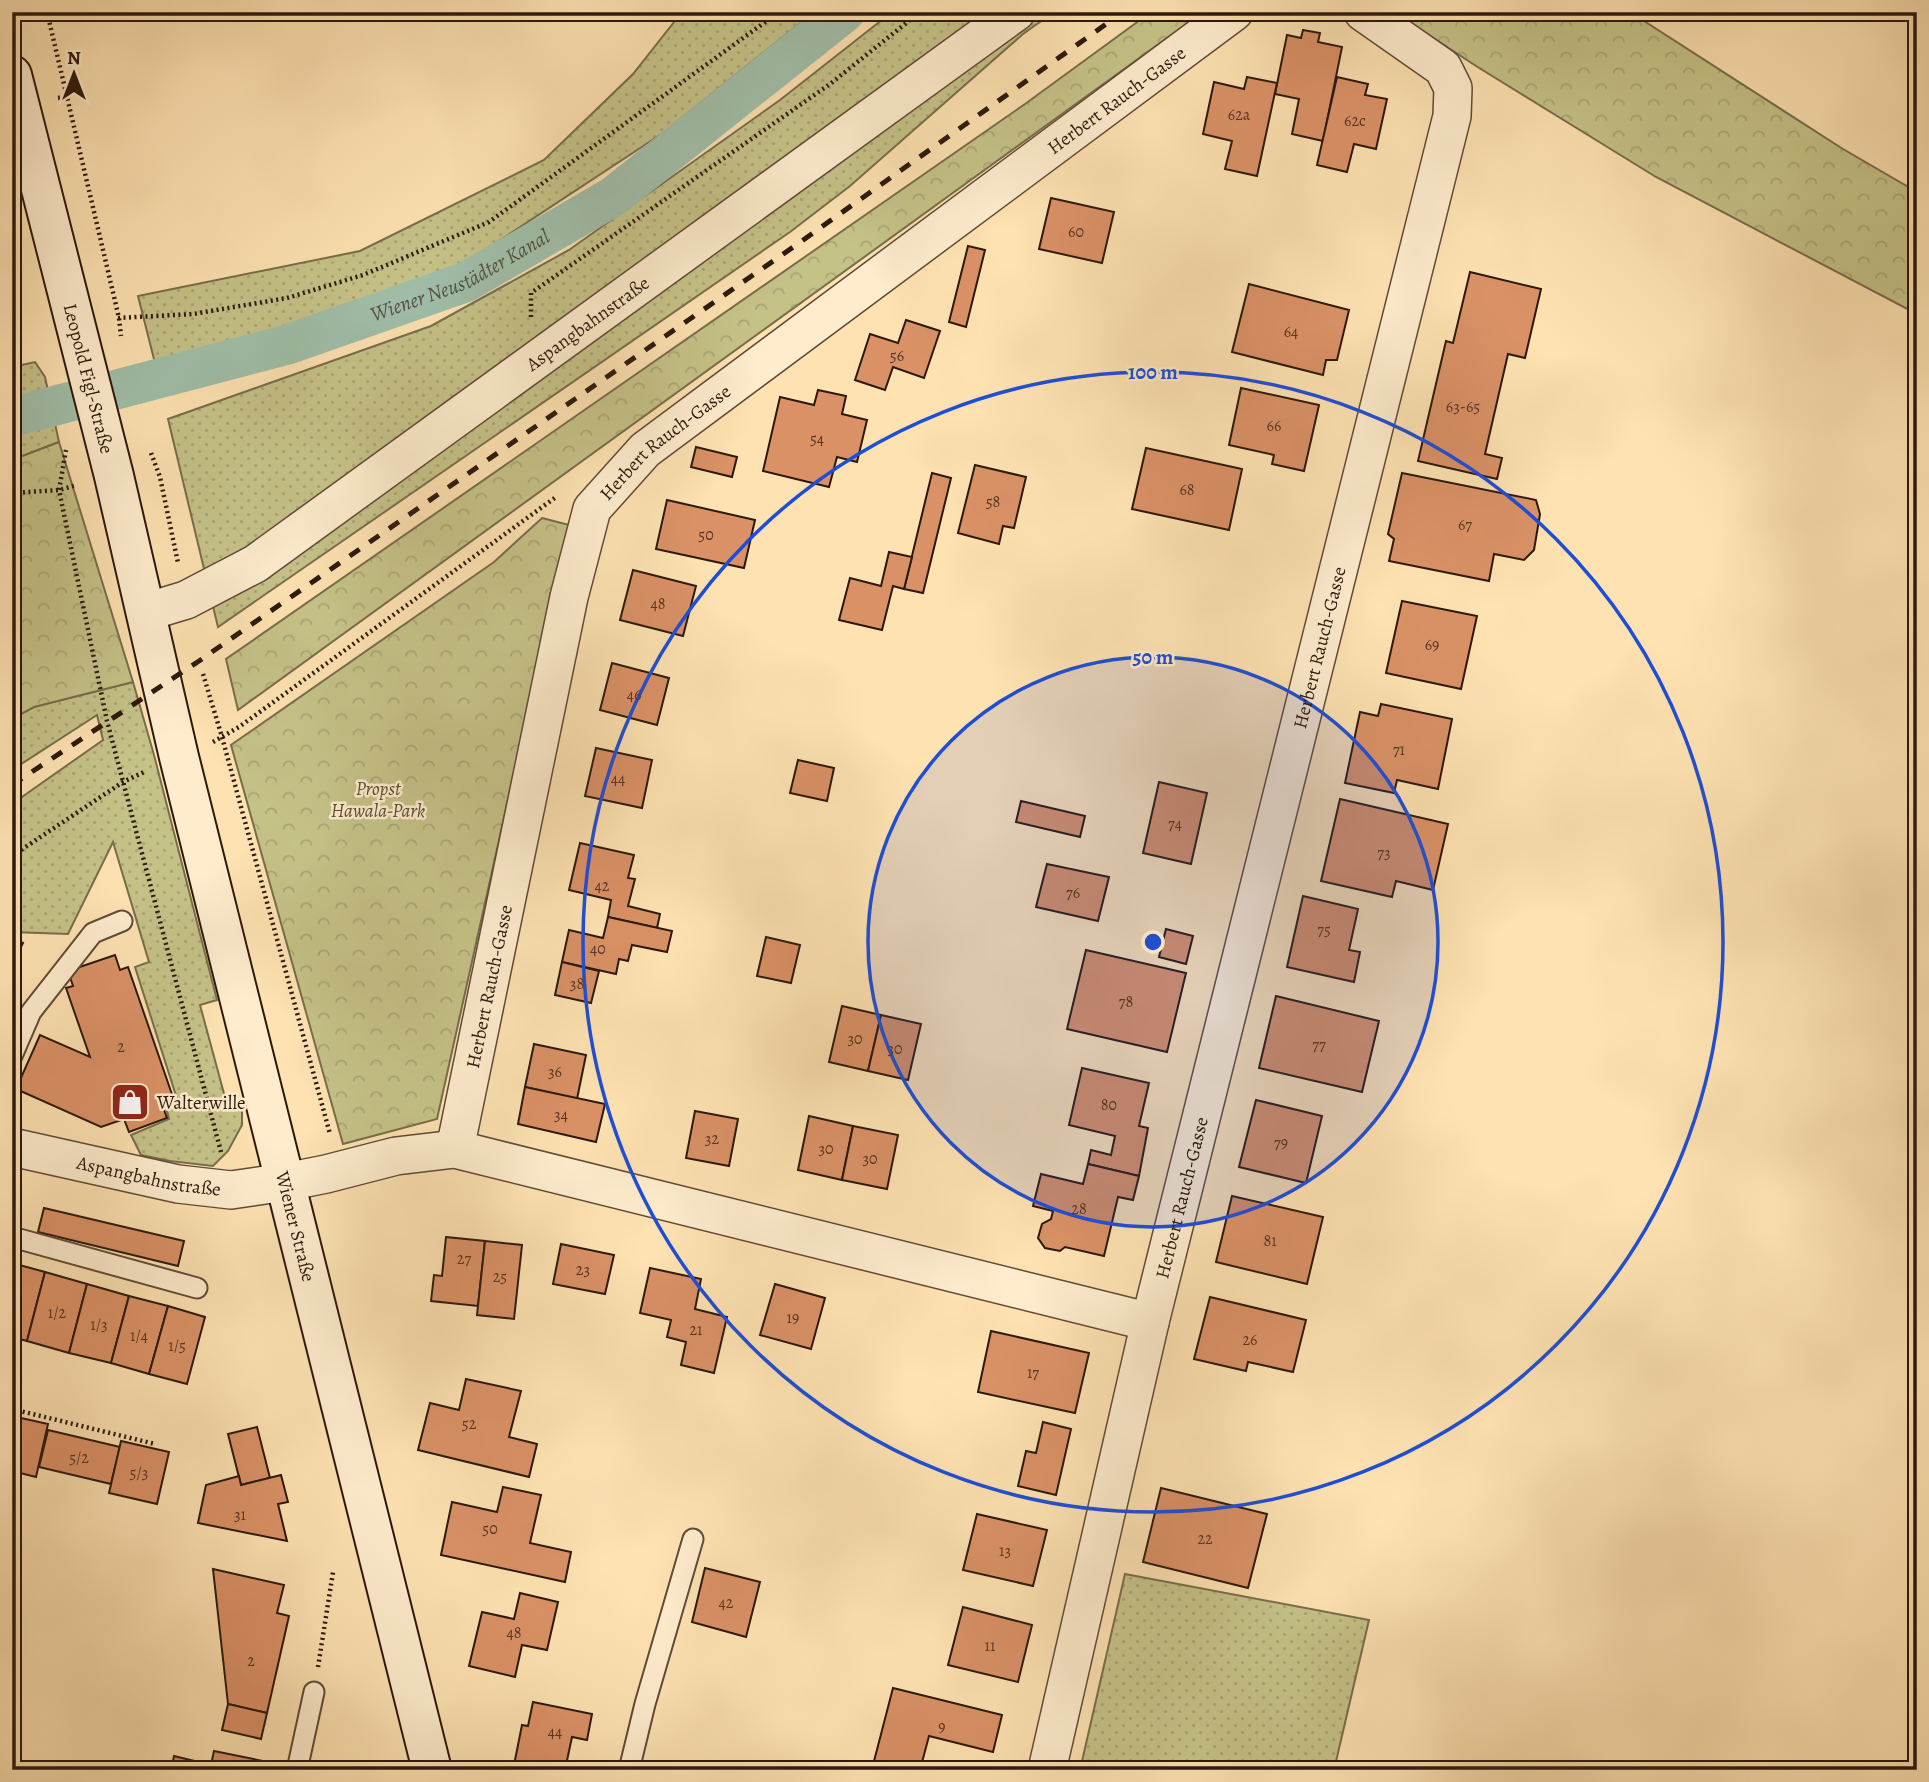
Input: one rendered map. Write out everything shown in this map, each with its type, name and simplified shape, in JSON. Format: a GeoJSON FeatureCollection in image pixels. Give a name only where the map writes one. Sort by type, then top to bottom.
{"type":"FeatureCollection","features":[{"type":"Feature","properties":{"kind":"main road","name":"Leopold Figl-Straße"},"geometry":{"type":"LineString","coordinates":[[15,94],[114,476],[163,684]]}},
{"type":"Feature","properties":{"kind":"main road","name":"Wiener Straße"},"geometry":{"type":"LineString","coordinates":[[163,684],[432,1770]]}},
{"type":"Feature","properties":{"kind":"street","name":"Aspangbahnstraße"},"geometry":{"type":"LineString","coordinates":[[146,612],[186,600],[255,564],[1016,12]]}},
{"type":"Feature","properties":{"kind":"street","name":"Herbert Rauch-Gasse"},"geometry":{"type":"LineString","coordinates":[[455,1149],[569,597],[592,509],[645,450],[1234,12]]}},
{"type":"Feature","properties":{"kind":"street","name":"Herbert Rauch-Gasse"},"geometry":{"type":"LineString","coordinates":[[1047,1770],[1150,1322],[1452,116],[1453,88],[1443,68],[1363,12]]}},
{"type":"Feature","properties":{"kind":"street","name":"Aspangbahnstraße"},"geometry":{"type":"LineString","coordinates":[[12,1147],[178,1184],[231,1190],[286,1182]]}},
{"type":"Feature","properties":{"kind":"street"},"geometry":{"type":"LineString","coordinates":[[286,1182],[396,1156],[455,1149],[1150,1322]]}},
{"type":"Feature","properties":{"kind":"lane"},"geometry":{"type":"LineString","coordinates":[[12,1056],[30,1012],[93,933],[122,921]]}},
{"type":"Feature","properties":{"kind":"lane"},"geometry":{"type":"LineString","coordinates":[[12,1237],[197,1288]]}},
{"type":"Feature","properties":{"kind":"lane"},"geometry":{"type":"LineString","coordinates":[[629,1770],[645,1704],[693,1539]]}},
{"type":"Feature","properties":{"kind":"lane"},"geometry":{"type":"LineString","coordinates":[[297,1770],[314,1692]]}},
{"type":"Feature","properties":{"kind":"path"},"geometry":{"type":"LineString","coordinates":[[47,12],[67,97]]}},
{"type":"Feature","properties":{"kind":"path"},"geometry":{"type":"LineString","coordinates":[[75,323],[193,314],[287,298],[363,275],[489,222],[779,12]]}},
{"type":"Feature","properties":{"kind":"path"},"geometry":{"type":"LineString","coordinates":[[532,364],[531,293],[830,84],[920,12]]}},
{"type":"Feature","properties":{"kind":"path"},"geometry":{"type":"LineString","coordinates":[[67,444],[59,490],[107,721],[231,1190]]}},
{"type":"Feature","properties":{"kind":"path"},"geometry":{"type":"LineString","coordinates":[[151,452],[160,477],[186,600]]}},
{"type":"Feature","properties":{"kind":"path"},"geometry":{"type":"LineString","coordinates":[[12,493],[59,490],[114,476]]}},
{"type":"Feature","properties":{"kind":"path"},"geometry":{"type":"LineString","coordinates":[[222,737],[562,492],[592,509]]}},
{"type":"Feature","properties":{"kind":"path"},"geometry":{"type":"LineString","coordinates":[[202,674],[222,737],[340,1170]]}},
{"type":"Feature","properties":{"kind":"path"},"geometry":{"type":"LineString","coordinates":[[12,856],[123,782]]}},
{"type":"Feature","properties":{"kind":"path"},"geometry":{"type":"LineString","coordinates":[[12,1409],[155,1444]]}},
{"type":"Feature","properties":{"kind":"path"},"geometry":{"type":"LineString","coordinates":[[314,1692],[333,1572]]}},
{"type":"Feature","properties":{"kind":"green space"},"geometry":{"type":"Polygon","coordinates":[[[682,12],[814,12],[663,133],[461,266],[157,371],[138,296],[360,251],[544,160],[633,74],[682,12]]]}},
{"type":"Feature","properties":{"kind":"green space"},"geometry":{"type":"Polygon","coordinates":[[[892,12],[1054,12],[1023,34],[850,186],[790,232],[218,627],[168,419],[431,326],[569,250],[780,100],[892,12]]]}},
{"type":"Feature","properties":{"kind":"green space"},"geometry":{"type":"Polygon","coordinates":[[[1151,12],[1203,12],[238,710],[226,659],[1025,104],[1151,12]]]}},
{"type":"Feature","properties":{"kind":"green space"},"geometry":{"type":"Polygon","coordinates":[[[1394,12],[1630,12],[1843,149],[1917,192],[1917,314],[1656,177],[1394,12]]]}},
{"type":"Feature","properties":{"kind":"green space"},"geometry":{"type":"Polygon","coordinates":[[[35,362],[45,377],[59,442],[12,460],[12,367],[35,362]]]}},
{"type":"Feature","properties":{"kind":"green space"},"geometry":{"type":"Polygon","coordinates":[[[59,442],[133,682],[34,707],[12,719],[12,460],[59,442]]]}},
{"type":"Feature","properties":{"kind":"green space","name":"Propst Hawala-Park"},"geometry":{"type":"Polygon","coordinates":[[[542,518],[569,525],[437,1119],[343,1144],[231,745],[494,562],[542,518]]]}},
{"type":"Feature","properties":{"kind":"green space"},"geometry":{"type":"Polygon","coordinates":[[[133,682],[217,1000],[200,1005],[226,1101],[242,1100],[242,1125],[228,1151],[213,1166],[141,1155],[131,1135],[169,1119],[166,1107],[178,1102],[135,967],[149,962],[113,842],[68,934],[12,932],[12,804],[103,740],[97,715],[12,770],[12,719],[33,707],[133,682]]]}},
{"type":"Feature","properties":{"kind":"green space"},"geometry":{"type":"Polygon","coordinates":[[[1125,1574],[1369,1620],[1334,1770],[1080,1770],[1125,1574]]]}},
{"type":"Feature","properties":{"kind":"building"},"geometry":{"type":"Polygon","coordinates":[[[1303,30],[1320,33],[1318,42],[1342,47],[1323,141],[1292,134],[1299,99],[1275,94],[1287,35],[1301,38],[1303,30]]]}},
{"type":"Feature","properties":{"kind":"building"},"geometry":{"type":"Polygon","coordinates":[[[1247,77],[1277,83],[1257,176],[1225,169],[1232,141],[1203,134],[1214,82],[1244,89],[1247,77]]]}},
{"type":"Feature","properties":{"kind":"building"},"geometry":{"type":"Polygon","coordinates":[[[1337,77],[1368,84],[1365,95],[1387,99],[1376,149],[1354,144],[1347,172],[1317,165],[1337,77]]]}},
{"type":"Feature","properties":{"kind":"building"},"geometry":{"type":"Polygon","coordinates":[[[1051,198],[1114,212],[1102,263],[1039,249],[1051,198]]]}},
{"type":"Feature","properties":{"kind":"building"},"geometry":{"type":"Polygon","coordinates":[[[968,246],[985,250],[966,327],[949,322],[968,246]]]}},
{"type":"Feature","properties":{"kind":"building"},"geometry":{"type":"Polygon","coordinates":[[[1470,272],[1541,289],[1525,358],[1508,354],[1485,454],[1502,458],[1497,479],[1418,461],[1446,341],[1453,343],[1470,272]]]}},
{"type":"Feature","properties":{"kind":"building"},"geometry":{"type":"Polygon","coordinates":[[[1249,284],[1349,310],[1337,360],[1326,360],[1323,375],[1232,352],[1249,284]]]}},
{"type":"Feature","properties":{"kind":"building"},"geometry":{"type":"Polygon","coordinates":[[[906,320],[940,331],[924,378],[893,367],[885,390],[855,380],[870,334],[898,343],[906,320]]]}},
{"type":"Feature","properties":{"kind":"building"},"geometry":{"type":"Polygon","coordinates":[[[1241,388],[1319,405],[1304,471],[1272,464],[1274,455],[1229,445],[1241,388]]]}},
{"type":"Feature","properties":{"kind":"building"},"geometry":{"type":"Polygon","coordinates":[[[818,390],[846,396],[842,414],[867,420],[857,462],[837,457],[829,487],[763,471],[780,397],[814,405],[818,390]]]}},
{"type":"Feature","properties":{"kind":"building"},"geometry":{"type":"Polygon","coordinates":[[[696,447],[737,457],[732,477],[691,467],[696,447]]]}},
{"type":"Feature","properties":{"kind":"building"},"geometry":{"type":"Polygon","coordinates":[[[1146,448],[1242,469],[1229,530],[1132,509],[1146,448]]]}},
{"type":"Feature","properties":{"kind":"building"},"geometry":{"type":"Polygon","coordinates":[[[975,465],[1026,477],[1014,528],[1003,526],[999,544],[958,533],[975,465]]]}},
{"type":"Feature","properties":{"kind":"building"},"geometry":{"type":"Polygon","coordinates":[[[932,473],[951,478],[923,593],[904,589],[932,473]]]}},
{"type":"Feature","properties":{"kind":"building"},"geometry":{"type":"Polygon","coordinates":[[[1402,473],[1536,500],[1540,514],[1534,550],[1524,560],[1494,554],[1489,581],[1389,561],[1394,539],[1388,534],[1402,473]]]}},
{"type":"Feature","properties":{"kind":"building"},"geometry":{"type":"Polygon","coordinates":[[[667,500],[755,520],[744,568],[656,549],[667,500]]]}},
{"type":"Feature","properties":{"kind":"building"},"geometry":{"type":"Polygon","coordinates":[[[889,552],[912,557],[904,589],[893,586],[882,630],[839,620],[850,578],[881,586],[889,552]]]}},
{"type":"Feature","properties":{"kind":"building"},"geometry":{"type":"Polygon","coordinates":[[[633,570],[696,586],[683,636],[620,620],[633,570]]]}},
{"type":"Feature","properties":{"kind":"building"},"geometry":{"type":"Polygon","coordinates":[[[1402,601],[1477,616],[1461,689],[1386,673],[1402,601]]]}},
{"type":"Feature","properties":{"kind":"building"},"geometry":{"type":"Polygon","coordinates":[[[612,663],[669,678],[657,725],[600,710],[612,663]]]}},
{"type":"Feature","properties":{"kind":"building"},"geometry":{"type":"Polygon","coordinates":[[[1381,704],[1452,719],[1438,789],[1397,780],[1394,793],[1345,783],[1360,712],[1378,716],[1381,704]]]}},
{"type":"Feature","properties":{"kind":"building"},"geometry":{"type":"Polygon","coordinates":[[[596,748],[652,760],[642,808],[585,796],[596,748]]]}},
{"type":"Feature","properties":{"kind":"building"},"geometry":{"type":"Polygon","coordinates":[[[798,760],[834,768],[827,801],[790,793],[798,760]]]}},
{"type":"Feature","properties":{"kind":"building"},"geometry":{"type":"Polygon","coordinates":[[[1159,782],[1207,793],[1191,864],[1143,853],[1159,782]]]}},
{"type":"Feature","properties":{"kind":"building"},"geometry":{"type":"Polygon","coordinates":[[[1340,799],[1448,824],[1433,890],[1396,881],[1392,897],[1321,881],[1340,799]]]}},
{"type":"Feature","properties":{"kind":"building"},"geometry":{"type":"Polygon","coordinates":[[[1021,801],[1085,816],[1080,837],[1016,822],[1021,801]]]}},
{"type":"Feature","properties":{"kind":"building"},"geometry":{"type":"Polygon","coordinates":[[[580,843],[634,855],[628,878],[635,879],[628,906],[660,914],[657,928],[608,917],[611,900],[569,890],[580,843]]]}},
{"type":"Feature","properties":{"kind":"building"},"geometry":{"type":"Polygon","coordinates":[[[1047,864],[1109,877],[1098,921],[1036,907],[1047,864]]]}},
{"type":"Feature","properties":{"kind":"building"},"geometry":{"type":"Polygon","coordinates":[[[1303,896],[1358,909],[1349,950],[1360,952],[1354,982],[1287,967],[1303,896]]]}},
{"type":"Feature","properties":{"kind":"building"},"geometry":{"type":"Polygon","coordinates":[[[608,917],[672,931],[667,952],[632,945],[628,961],[619,959],[616,974],[562,962],[569,930],[603,938],[608,917]]]}},
{"type":"Feature","properties":{"kind":"building"},"geometry":{"type":"Polygon","coordinates":[[[1166,929],[1193,936],[1186,964],[1159,957],[1166,929]]]}},
{"type":"Feature","properties":{"kind":"building"},"geometry":{"type":"Polygon","coordinates":[[[12,937],[23,943],[12,965],[12,937]]]}},
{"type":"Feature","properties":{"kind":"building"},"geometry":{"type":"Polygon","coordinates":[[[766,937],[800,945],[791,983],[757,976],[766,937]]]}},
{"type":"Feature","properties":{"kind":"building"},"geometry":{"type":"Polygon","coordinates":[[[1086,950],[1186,973],[1167,1052],[1067,1029],[1086,950]]]}},
{"type":"Feature","properties":{"kind":"building"},"geometry":{"type":"Polygon","coordinates":[[[115,955],[120,970],[128,967],[175,1103],[163,1107],[167,1118],[129,1132],[124,1119],[101,1127],[16,1089],[40,1035],[90,1057],[66,988],[73,986],[68,971],[115,955]]]}},
{"type":"Feature","properties":{"kind":"building"},"geometry":{"type":"Polygon","coordinates":[[[562,962],[599,971],[591,1003],[555,995],[562,962]]]}},
{"type":"Feature","properties":{"kind":"building"},"geometry":{"type":"Polygon","coordinates":[[[1276,996],[1379,1021],[1362,1092],[1259,1068],[1276,996]]]}},
{"type":"Feature","properties":{"kind":"building"},"geometry":{"type":"Polygon","coordinates":[[[842,1006],[881,1015],[868,1071],[829,1062],[842,1006]]]}},
{"type":"Feature","properties":{"kind":"building"},"geometry":{"type":"Polygon","coordinates":[[[881,1015],[921,1024],[908,1080],[868,1071],[881,1015]]]}},
{"type":"Feature","properties":{"kind":"building"},"geometry":{"type":"Polygon","coordinates":[[[534,1044],[586,1055],[577,1099],[525,1087],[534,1044]]]}},
{"type":"Feature","properties":{"kind":"building"},"geometry":{"type":"Polygon","coordinates":[[[1082,1068],[1149,1083],[1139,1126],[1148,1128],[1139,1176],[1088,1164],[1091,1150],[1111,1155],[1115,1136],[1069,1125],[1082,1068]]]}},
{"type":"Feature","properties":{"kind":"building"},"geometry":{"type":"Polygon","coordinates":[[[525,1087],[605,1104],[596,1142],[518,1124],[525,1087]]]}},
{"type":"Feature","properties":{"kind":"building"},"geometry":{"type":"Polygon","coordinates":[[[1256,1100],[1322,1116],[1306,1183],[1239,1167],[1256,1100]]]}},
{"type":"Feature","properties":{"kind":"building"},"geometry":{"type":"Polygon","coordinates":[[[695,1111],[738,1119],[729,1166],[686,1158],[695,1111]]]}},
{"type":"Feature","properties":{"kind":"building"},"geometry":{"type":"Polygon","coordinates":[[[809,1116],[853,1126],[842,1180],[798,1170],[809,1116]]]}},
{"type":"Feature","properties":{"kind":"building"},"geometry":{"type":"Polygon","coordinates":[[[853,1126],[898,1135],[887,1189],[842,1180],[853,1126]]]}},
{"type":"Feature","properties":{"kind":"building"},"geometry":{"type":"Polygon","coordinates":[[[1088,1164],[1139,1176],[1133,1200],[1118,1197],[1104,1256],[1065,1247],[1060,1251],[1045,1248],[1038,1238],[1042,1224],[1051,1219],[1053,1211],[1033,1206],[1041,1174],[1083,1184],[1088,1164]]]}},
{"type":"Feature","properties":{"kind":"building"},"geometry":{"type":"Polygon","coordinates":[[[1232,1196],[1323,1217],[1307,1284],[1216,1262],[1232,1196]]]}},
{"type":"Feature","properties":{"kind":"building"},"geometry":{"type":"Polygon","coordinates":[[[44,1208],[184,1241],[178,1266],[38,1232],[44,1208]]]}},
{"type":"Feature","properties":{"kind":"building"},"geometry":{"type":"Polygon","coordinates":[[[446,1237],[485,1241],[478,1306],[431,1301],[434,1275],[442,1276],[446,1237]]]}},
{"type":"Feature","properties":{"kind":"building"},"geometry":{"type":"Polygon","coordinates":[[[485,1241],[522,1245],[514,1319],[477,1315],[485,1241]]]}},
{"type":"Feature","properties":{"kind":"building"},"geometry":{"type":"Polygon","coordinates":[[[561,1244],[614,1255],[605,1294],[553,1284],[561,1244]]]}},
{"type":"Feature","properties":{"kind":"building"},"geometry":{"type":"Polygon","coordinates":[[[12,1263],[45,1272],[27,1341],[12,1337],[12,1263]]]}},
{"type":"Feature","properties":{"kind":"building"},"geometry":{"type":"Polygon","coordinates":[[[650,1268],[701,1279],[695,1309],[727,1317],[714,1373],[681,1365],[686,1342],[667,1337],[671,1320],[640,1313],[650,1268]]]}},
{"type":"Feature","properties":{"kind":"building"},"geometry":{"type":"Polygon","coordinates":[[[45,1272],[87,1284],[69,1353],[27,1341],[45,1272]]]}},
{"type":"Feature","properties":{"kind":"building"},"geometry":{"type":"Polygon","coordinates":[[[87,1284],[129,1296],[111,1363],[69,1353],[87,1284]]]}},
{"type":"Feature","properties":{"kind":"building"},"geometry":{"type":"Polygon","coordinates":[[[775,1284],[825,1298],[811,1349],[760,1335],[775,1284]]]}},
{"type":"Feature","properties":{"kind":"building"},"geometry":{"type":"Polygon","coordinates":[[[129,1296],[168,1306],[149,1374],[111,1363],[129,1296]]]}},
{"type":"Feature","properties":{"kind":"building"},"geometry":{"type":"Polygon","coordinates":[[[1210,1297],[1306,1320],[1293,1372],[1248,1362],[1246,1371],[1194,1359],[1210,1297]]]}},
{"type":"Feature","properties":{"kind":"building"},"geometry":{"type":"Polygon","coordinates":[[[168,1306],[205,1317],[187,1384],[149,1374],[168,1306]]]}},
{"type":"Feature","properties":{"kind":"building"},"geometry":{"type":"Polygon","coordinates":[[[991,1331],[1089,1353],[1075,1413],[978,1392],[991,1331]]]}},
{"type":"Feature","properties":{"kind":"building"},"geometry":{"type":"Polygon","coordinates":[[[466,1379],[521,1391],[509,1437],[537,1444],[529,1477],[418,1450],[430,1403],[459,1410],[466,1379]]]}},
{"type":"Feature","properties":{"kind":"building"},"geometry":{"type":"Polygon","coordinates":[[[12,1416],[48,1424],[36,1477],[12,1471],[12,1416]]]}},
{"type":"Feature","properties":{"kind":"building"},"geometry":{"type":"Polygon","coordinates":[[[1043,1422],[1071,1429],[1056,1495],[1018,1486],[1026,1451],[1036,1453],[1043,1422]]]}},
{"type":"Feature","properties":{"kind":"building"},"geometry":{"type":"Polygon","coordinates":[[[257,1427],[270,1478],[241,1485],[228,1434],[257,1427]]]}},
{"type":"Feature","properties":{"kind":"building"},"geometry":{"type":"Polygon","coordinates":[[[48,1430],[120,1447],[111,1484],[39,1467],[48,1430]]]}},
{"type":"Feature","properties":{"kind":"building"},"geometry":{"type":"Polygon","coordinates":[[[121,1441],[169,1452],[157,1504],[109,1493],[121,1441]]]}},
{"type":"Feature","properties":{"kind":"building"},"geometry":{"type":"Polygon","coordinates":[[[281,1475],[288,1502],[278,1504],[287,1541],[198,1523],[206,1485],[239,1476],[241,1485],[281,1475]]]}},
{"type":"Feature","properties":{"kind":"building"},"geometry":{"type":"Polygon","coordinates":[[[503,1487],[541,1495],[530,1543],[571,1552],[565,1582],[441,1555],[452,1502],[497,1512],[503,1487]]]}},
{"type":"Feature","properties":{"kind":"building"},"geometry":{"type":"Polygon","coordinates":[[[1161,1488],[1267,1514],[1248,1588],[1143,1562],[1161,1488]]]}},
{"type":"Feature","properties":{"kind":"building"},"geometry":{"type":"Polygon","coordinates":[[[977,1514],[1047,1530],[1033,1586],[963,1570],[977,1514]]]}},
{"type":"Feature","properties":{"kind":"building"},"geometry":{"type":"Polygon","coordinates":[[[705,1568],[760,1582],[746,1637],[692,1622],[705,1568]]]}},
{"type":"Feature","properties":{"kind":"building"},"geometry":{"type":"Polygon","coordinates":[[[213,1569],[284,1585],[277,1613],[289,1616],[267,1713],[228,1704],[213,1569]]]}},
{"type":"Feature","properties":{"kind":"building"},"geometry":{"type":"Polygon","coordinates":[[[520,1593],[558,1602],[547,1650],[522,1645],[515,1677],[469,1666],[482,1612],[514,1619],[520,1593]]]}},
{"type":"Feature","properties":{"kind":"building"},"geometry":{"type":"Polygon","coordinates":[[[963,1607],[1032,1625],[1018,1682],[948,1665],[963,1607]]]}},
{"type":"Feature","properties":{"kind":"building"},"geometry":{"type":"Polygon","coordinates":[[[893,1688],[1002,1715],[993,1752],[929,1736],[920,1770],[894,1770],[873,1765],[893,1688]]]}},
{"type":"Feature","properties":{"kind":"building"},"geometry":{"type":"Polygon","coordinates":[[[533,1702],[592,1714],[587,1740],[572,1737],[565,1770],[513,1770],[522,1725],[528,1726],[533,1702]]]}},
{"type":"Feature","properties":{"kind":"building"},"geometry":{"type":"Polygon","coordinates":[[[228,1704],[267,1713],[261,1739],[222,1730],[228,1704]]]}},
{"type":"Feature","properties":{"kind":"building"},"geometry":{"type":"Polygon","coordinates":[[[214,1751],[263,1761],[261,1770],[171,1770],[174,1756],[211,1765],[214,1751]]]}},
{"type":"Feature","properties":{"kind":"waterway","name":"Wiener Neustädter Kanal"},"geometry":{"type":"LineString","coordinates":[[12,417],[286,345],[466,282],[614,196],[845,12]]}},
{"type":"Feature","properties":{"kind":"railway"},"geometry":{"type":"LineString","coordinates":[[12,785],[199,661],[799,243],[1123,12]]}},
{"type":"Feature","properties":{"kind":"place","name":"Walterwille"},"geometry":{"type":"Point","coordinates":[130,1102]}}]}
